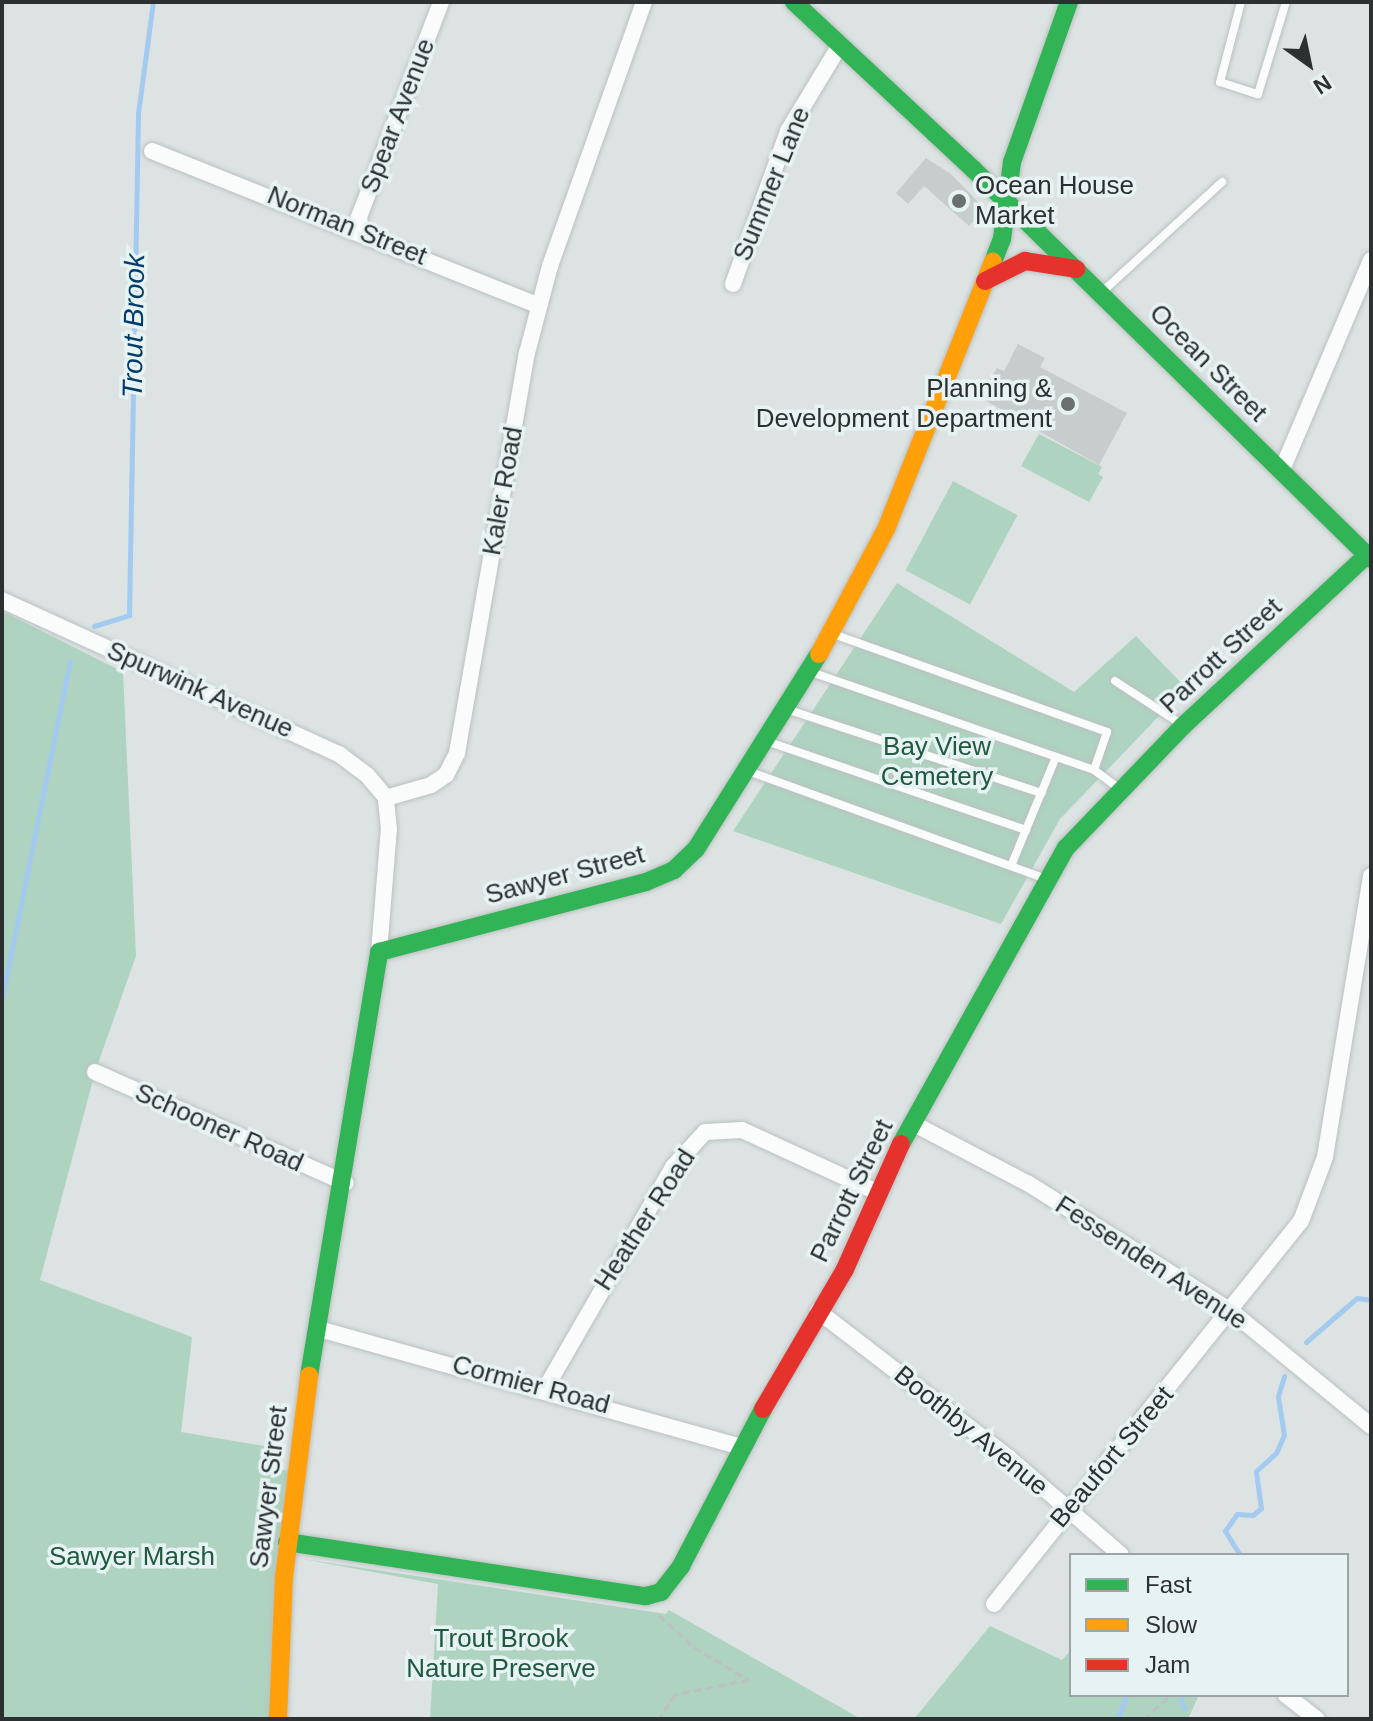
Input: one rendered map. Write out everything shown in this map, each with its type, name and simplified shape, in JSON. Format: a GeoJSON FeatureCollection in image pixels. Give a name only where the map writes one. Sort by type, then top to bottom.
{"type":"FeatureCollection","features":[{"type":"Feature","properties":{"kind":"street","name":"Spear Avenue"},"geometry":{"type":"LineString","coordinates":[[361,231],[359,217],[441,2]]}},
{"type":"Feature","properties":{"kind":"street","name":"Kaler Road"},"geometry":{"type":"LineString","coordinates":[[386,798],[431,785],[446,775],[457,753],[539,306],[644,2]]}},
{"type":"Feature","properties":{"kind":"street","name":"Ocean Street"},"geometry":{"type":"LineString","coordinates":[[794,2],[1076,269],[1369,557]]}},
{"type":"Feature","properties":{"kind":"street","name":"Sawyer Street"},"geometry":{"type":"LineString","coordinates":[[278,1719],[287,1542],[379,952],[660,877],[696,849],[832,634],[886,529],[985,281],[1008,205],[1012,162],[1069,2]]}},
{"type":"Feature","properties":{"kind":"street","name":"Summer Lane"},"geometry":{"type":"LineString","coordinates":[[733,284],[788,131],[840,45]]}},
{"type":"Feature","properties":{"kind":"street","name":"Norman Street"},"geometry":{"type":"LineString","coordinates":[[152,151],[361,231],[539,306]]}},
{"type":"Feature","properties":{"kind":"street"},"geometry":{"type":"LineString","coordinates":[[1281,472],[1371,260]]}},
{"type":"Feature","properties":{"kind":"street"},"geometry":{"type":"LineString","coordinates":[[985,281],[1025,261],[1076,269]]}},
{"type":"Feature","properties":{"kind":"street","name":"Parrott Street"},"geometry":{"type":"LineString","coordinates":[[646,1596],[661,1592],[681,1566],[742,1447],[845,1269],[877,1192],[1048,880],[1084,824],[1183,726],[1369,557]]}},
{"type":"Feature","properties":{"kind":"street","name":"Spurwink Avenue"},"geometry":{"type":"LineString","coordinates":[[2,600],[339,754],[367,775],[386,798]]}},
{"type":"Feature","properties":{"kind":"street"},"geometry":{"type":"LineString","coordinates":[[379,952],[389,829],[386,798]]}},
{"type":"Feature","properties":{"kind":"street","name":"Beaufort Street"},"geometry":{"type":"LineString","coordinates":[[994,1604],[1301,1221],[1325,1157],[1371,876]]}},
{"type":"Feature","properties":{"kind":"street","name":"Schooner Road"},"geometry":{"type":"LineString","coordinates":[[95,1072],[345,1183]]}},
{"type":"Feature","properties":{"kind":"street","name":"Fessenden Avenue"},"geometry":{"type":"LineString","coordinates":[[914,1124],[1029,1184],[1231,1311],[1371,1426]]}},
{"type":"Feature","properties":{"kind":"street","name":"Heather Road"},"geometry":{"type":"LineString","coordinates":[[545,1389],[673,1167],[705,1132],[742,1130],[877,1192]]}},
{"type":"Feature","properties":{"kind":"street","name":"Boothby Avenue"},"geometry":{"type":"LineString","coordinates":[[818,1311],[1068,1509],[1119,1553]]}},
{"type":"Feature","properties":{"kind":"street","name":"Cormier Road"},"geometry":{"type":"LineString","coordinates":[[319,1329],[545,1389],[742,1447]]}},
{"type":"Feature","properties":{"kind":"street"},"geometry":{"type":"LineString","coordinates":[[287,1542],[646,1596]]}},
{"type":"Feature","properties":{"kind":"street"},"geometry":{"type":"LineString","coordinates":[[1289,1697],[1317,1719]]}},
{"type":"Feature","properties":{"kind":"lane"},"geometry":{"type":"LineString","coordinates":[[1241,2],[1220,82],[1258,94],[1286,2]]}},
{"type":"Feature","properties":{"kind":"lane"},"geometry":{"type":"LineString","coordinates":[[1101,294],[1222,182]]}},
{"type":"Feature","properties":{"kind":"lane"},"geometry":{"type":"LineString","coordinates":[[832,634],[1107,732],[1094,770]]}},
{"type":"Feature","properties":{"kind":"lane"},"geometry":{"type":"LineString","coordinates":[[809,671],[1094,770],[1120,788]]}},
{"type":"Feature","properties":{"kind":"lane"},"geometry":{"type":"LineString","coordinates":[[1115,681],[1183,726]]}},
{"type":"Feature","properties":{"kind":"lane"},"geometry":{"type":"LineString","coordinates":[[785,709],[1042,793]]}},
{"type":"Feature","properties":{"kind":"lane"},"geometry":{"type":"LineString","coordinates":[[765,741],[1026,830]]}},
{"type":"Feature","properties":{"kind":"lane"},"geometry":{"type":"LineString","coordinates":[[1011,866],[1056,757]]}},
{"type":"Feature","properties":{"kind":"lane"},"geometry":{"type":"LineString","coordinates":[[747,771],[1048,880]]}},
{"type":"Feature","properties":{"kind":"path"},"geometry":{"type":"LineString","coordinates":[[646,1596],[694,1647],[749,1680],[675,1694],[659,1719]]}},
{"type":"Feature","properties":{"kind":"path"},"geometry":{"type":"LineString","coordinates":[[1144,1719],[1169,1697]]}},
{"type":"Feature","properties":{"kind":"green space"},"geometry":{"type":"Polygon","coordinates":[[[1039,434],[1102,467],[1098,474],[1103,477],[1089,502],[1021,466],[1039,434]]]}},
{"type":"Feature","properties":{"kind":"green space"},"geometry":{"type":"Polygon","coordinates":[[[953,481],[1017,515],[970,604],[906,570],[953,481]]]}},
{"type":"Feature","properties":{"kind":"green space","name":"Bay View Cemetery"},"geometry":{"type":"Polygon","coordinates":[[[897,583],[1074,692],[1136,636],[1186,688],[1060,819],[1001,924],[733,831],[897,583]]]}},
{"type":"Feature","properties":{"kind":"green space","name":"Sawyer Marsh"},"geometry":{"type":"Polygon","coordinates":[[[2,611],[123,672],[136,956],[95,1072],[40,1280],[192,1337],[181,1432],[276,1448],[272,1469],[295,1471],[278,1719],[2,1719],[2,611]]]}},
{"type":"Feature","properties":{"kind":"green space","name":"Trout Brook Nature Preserve"},"geometry":{"type":"Polygon","coordinates":[[[303,1559],[666,1614],[669,1610],[861,1719],[430,1719],[438,1584],[303,1559]]]}},
{"type":"Feature","properties":{"kind":"green space"},"geometry":{"type":"Polygon","coordinates":[[[990,1626],[1062,1660],[1069,1652],[1069,1697],[1198,1697],[1188,1719],[914,1719],[990,1626]]]}},
{"type":"Feature","properties":{"kind":"building"},"geometry":{"type":"Polygon","coordinates":[[[926,158],[951,174],[985,209],[969,226],[924,186],[908,204],[896,193],[926,158]]]}},
{"type":"Feature","properties":{"kind":"building","name":"Planning & Development Department"},"geometry":{"type":"Polygon","coordinates":[[[1018,344],[1045,358],[1040,367],[1127,413],[1099,465],[979,397],[997,368],[1004,371],[1018,344]]]}},
{"type":"Feature","properties":{"kind":"waterway","name":"Trout Brook"},"geometry":{"type":"LineString","coordinates":[[94,626],[129,615],[138,113],[153,2]]}},
{"type":"Feature","properties":{"kind":"waterway","name":"Trout Brook"},"geometry":{"type":"LineString","coordinates":[[2,998],[70,661]]}},
{"type":"Feature","properties":{"kind":"waterway","name":"Trout Brook"},"geometry":{"type":"LineString","coordinates":[[1306,1342],[1357,1298],[1371,1300]]}},
{"type":"Feature","properties":{"kind":"waterway","name":"Trout Brook"},"geometry":{"type":"LineString","coordinates":[[1239,1553],[1225,1531],[1237,1514],[1253,1515],[1261,1508],[1256,1471],[1276,1453],[1284,1435],[1278,1396],[1284,1376]]}},
{"type":"Feature","properties":{"kind":"waterway","name":"Trout Brook"},"geometry":{"type":"LineString","coordinates":[[1117,1719],[1126,1697]]}},
{"type":"Feature","properties":{"kind":"waterway"},"geometry":{"type":"LineString","coordinates":[[1181,1697],[1184,1708]]}},
{"type":"Feature","properties":{"kind":"traffic: fast"},"geometry":{"type":"LineString","coordinates":[[794,2],[973,169],[1371,559]]}},
{"type":"Feature","properties":{"kind":"traffic: fast"},"geometry":{"type":"LineString","coordinates":[[993,262],[1002,239],[1012,162],[1069,2]]}},
{"type":"Feature","properties":{"kind":"traffic: fast"},"geometry":{"type":"LineString","coordinates":[[901,1144],[1066,848],[1183,726],[1367,555]]}},
{"type":"Feature","properties":{"kind":"traffic: fast"},"geometry":{"type":"LineString","coordinates":[[309,1376],[379,952],[646,882],[674,870],[696,849],[819,654]]}},
{"type":"Feature","properties":{"kind":"traffic: fast"},"geometry":{"type":"LineString","coordinates":[[287,1542],[646,1596],[661,1592],[681,1566],[763,1409]]}},
{"type":"Feature","properties":{"kind":"traffic: slow"},"geometry":{"type":"LineString","coordinates":[[819,654],[886,529],[993,262]]}},
{"type":"Feature","properties":{"kind":"traffic: slow"},"geometry":{"type":"LineString","coordinates":[[278,1719],[284,1577],[309,1376]]}},
{"type":"Feature","properties":{"kind":"traffic: jam"},"geometry":{"type":"LineString","coordinates":[[985,281],[1025,261],[1076,269]]}},
{"type":"Feature","properties":{"kind":"traffic: jam"},"geometry":{"type":"LineString","coordinates":[[763,1409],[845,1269],[901,1144]]}},
{"type":"Feature","properties":{"kind":"place","name":"Ocean House Market"},"geometry":{"type":"Point","coordinates":[959,201]}},
{"type":"Feature","properties":{"kind":"place","name":"Planning & Development Department"},"geometry":{"type":"Point","coordinates":[1068,404]}}]}
